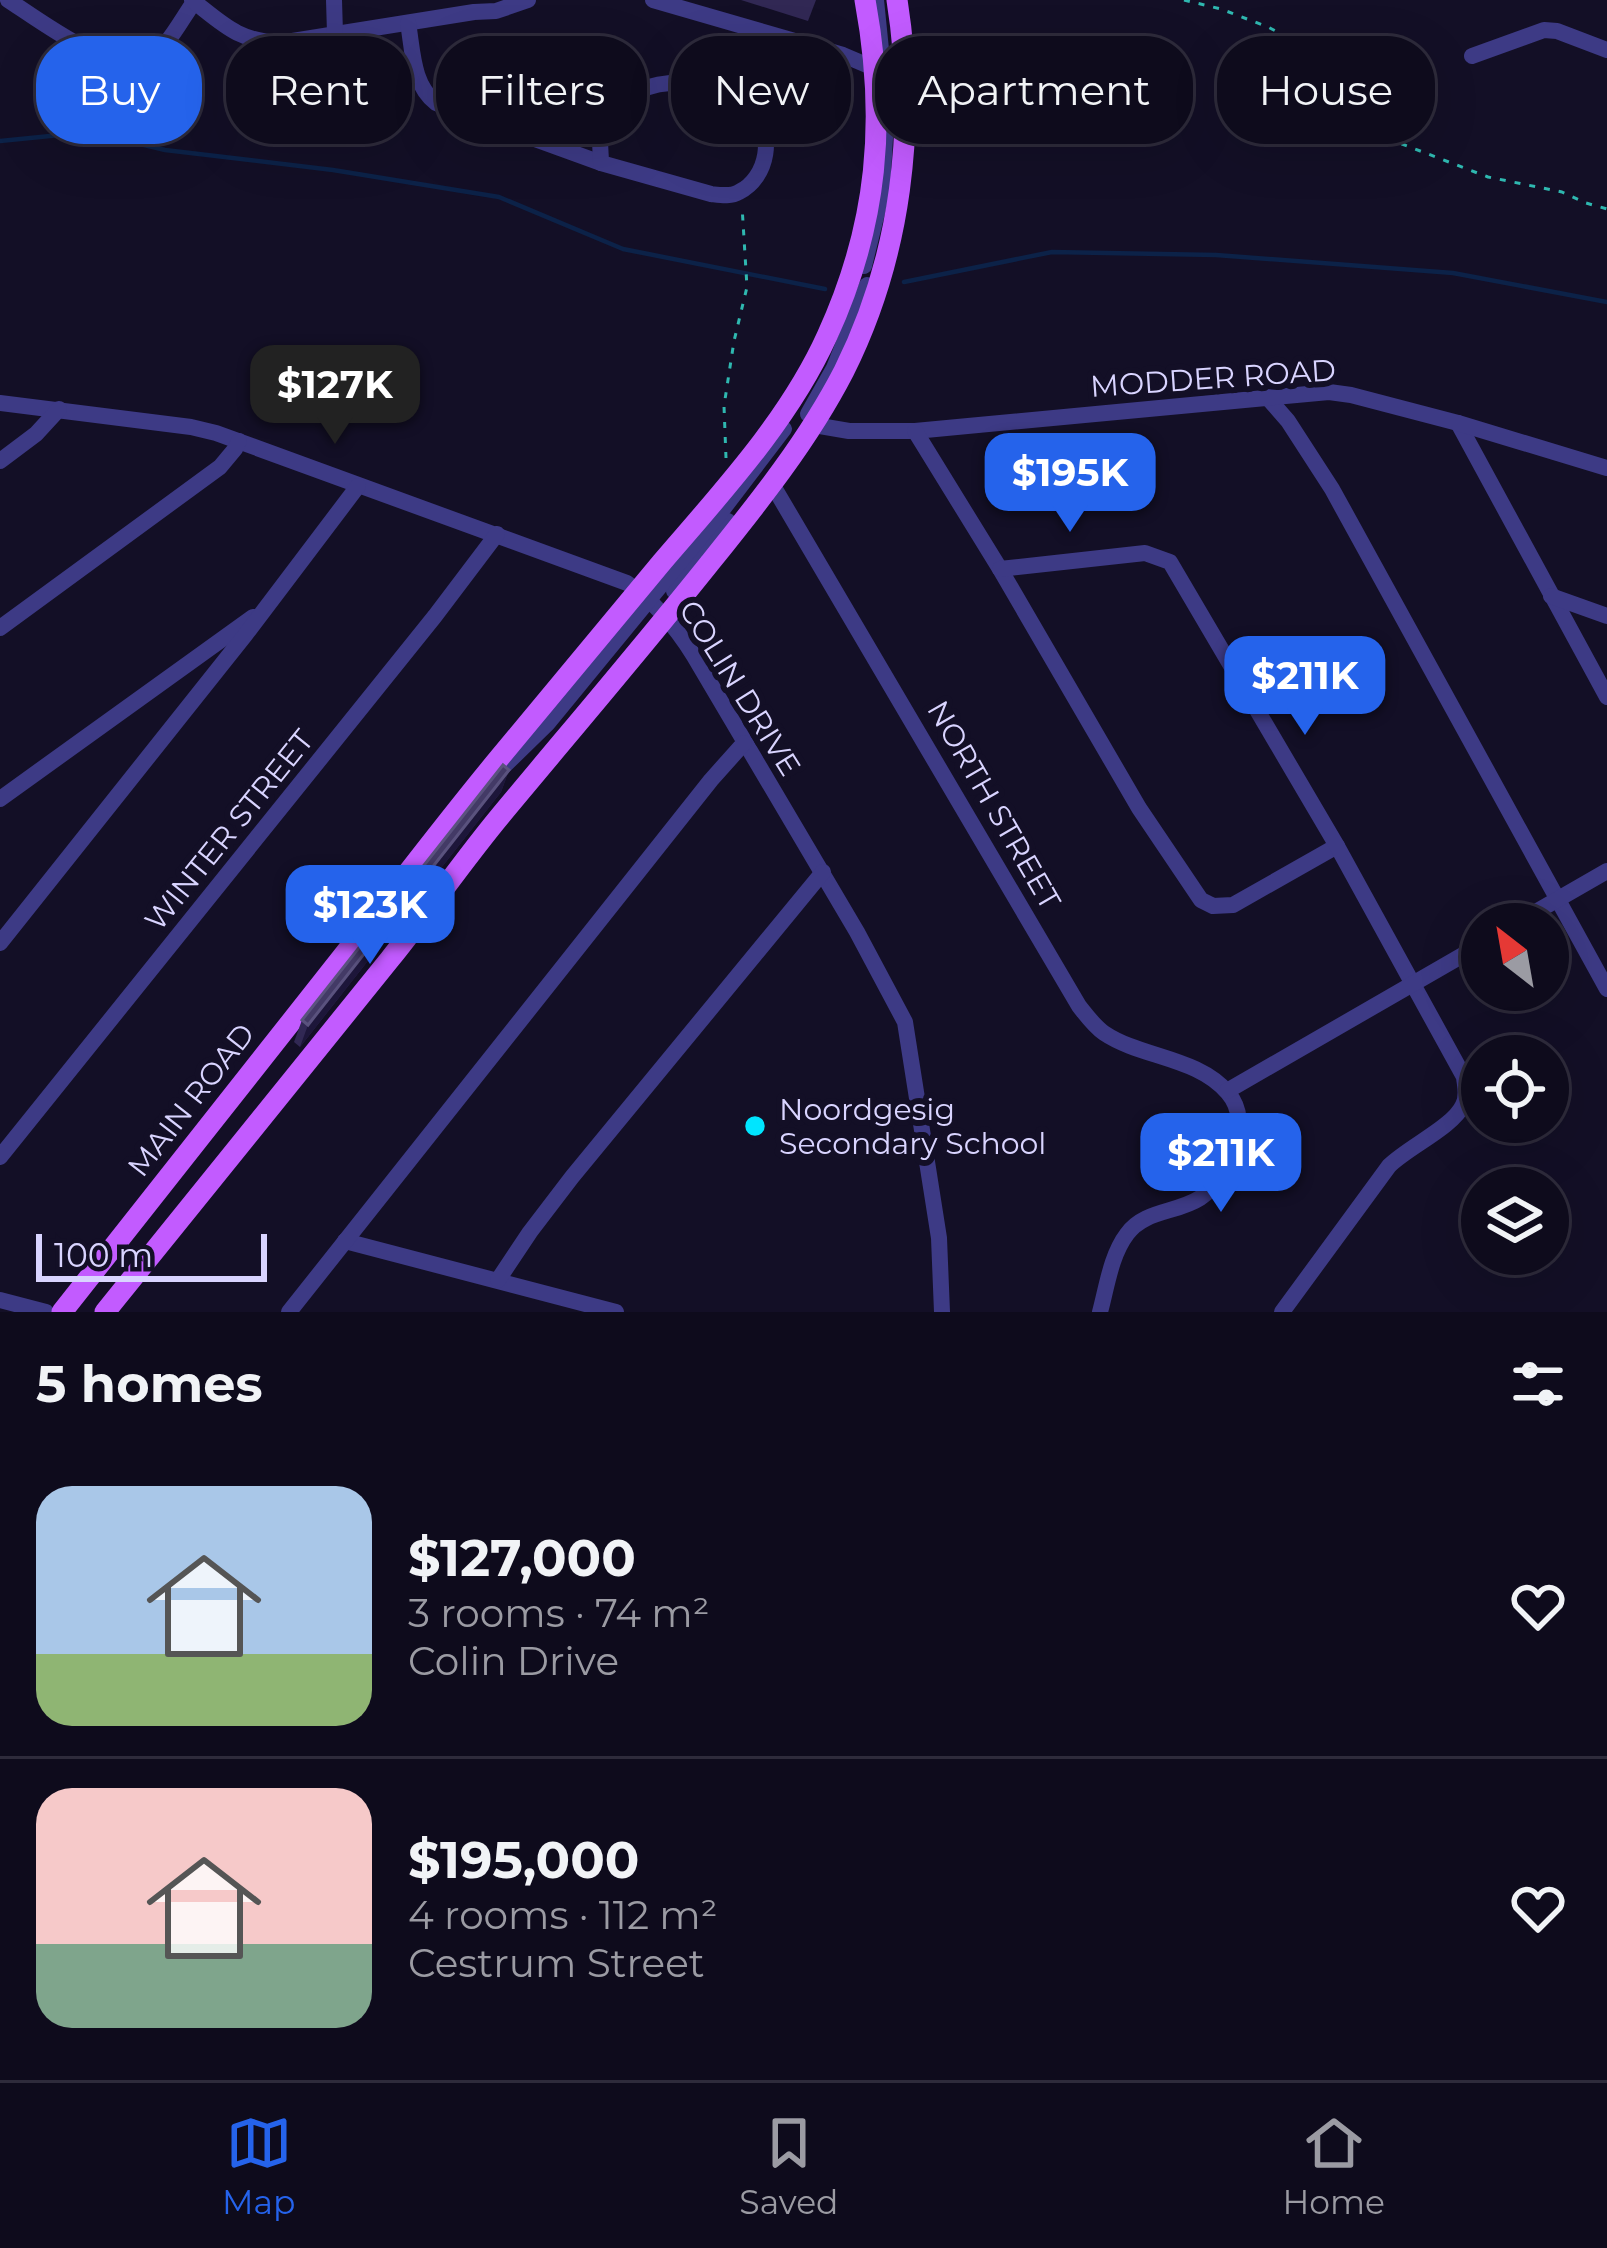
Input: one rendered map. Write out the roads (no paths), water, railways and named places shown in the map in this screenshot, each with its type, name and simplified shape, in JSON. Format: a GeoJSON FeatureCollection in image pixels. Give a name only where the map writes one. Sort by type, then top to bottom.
{"type":"FeatureCollection","features":[{"type":"Feature","properties":{"kind":"main road"},"geometry":{"type":"LineString","coordinates":[[865,0],[875,63]]}},
{"type":"Feature","properties":{"kind":"main road"},"geometry":{"type":"LineString","coordinates":[[653,604],[772,484],[814,425],[844,370],[874,296],[902,183],[902,50],[897,0]]}},
{"type":"Feature","properties":{"kind":"main road"},"geometry":{"type":"LineString","coordinates":[[105,1312],[368,988],[496,821],[653,604],[727,485],[798,389],[818,356],[862,242],[876,144]]}},
{"type":"Feature","properties":{"kind":"main road","name":"MAIN ROAD"},"geometry":{"type":"LineString","coordinates":[[62,1312],[483,778],[653,604]]}},
{"type":"Feature","properties":{"kind":"street"},"geometry":{"type":"LineString","coordinates":[[8,0],[74,42],[126,64],[150,58],[193,1],[252,41],[280,43],[496,11],[527,0]]}},
{"type":"Feature","properties":{"kind":"street"},"geometry":{"type":"LineString","coordinates":[[334,0],[335,33]]}},
{"type":"Feature","properties":{"kind":"street"},"geometry":{"type":"LineString","coordinates":[[653,0],[875,69]]}},
{"type":"Feature","properties":{"kind":"street"},"geometry":{"type":"LineString","coordinates":[[653,604],[785,427],[822,367],[848,308],[875,228],[886,154],[884,63],[876,0]]}},
{"type":"Feature","properties":{"kind":"street"},"geometry":{"type":"LineString","coordinates":[[653,604],[803,422],[834,368],[863,298],[885,225],[896,146],[894,63],[886,0]]}},
{"type":"Feature","properties":{"kind":"street"},"geometry":{"type":"LineString","coordinates":[[408,22],[416,74],[429,98],[601,163],[728,195],[754,181],[765,157],[765,129],[743,105],[670,83],[642,88],[615,109],[601,133],[601,163]]}},
{"type":"Feature","properties":{"kind":"street"},"geometry":{"type":"LineString","coordinates":[[1472,56],[1544,30],[1607,50]]}},
{"type":"Feature","properties":{"kind":"street","name":"MODDER ROAD"},"geometry":{"type":"LineString","coordinates":[[814,425],[849,431],[915,431],[1329,392],[1458,423],[1607,468]]}},
{"type":"Feature","properties":{"kind":"street"},"geometry":{"type":"LineString","coordinates":[[1267,397],[1332,489],[1607,988]]}},
{"type":"Feature","properties":{"kind":"street","name":"COLIN DRIVE"},"geometry":{"type":"LineString","coordinates":[[0,403],[191,427],[238,441],[627,583],[653,604],[694,656],[823,872],[905,1022],[939,1238],[942,1312]]}},
{"type":"Feature","properties":{"kind":"street"},"geometry":{"type":"LineString","coordinates":[[0,461],[59,410]]}},
{"type":"Feature","properties":{"kind":"street"},"geometry":{"type":"LineString","coordinates":[[1458,423],[1607,698]]}},
{"type":"Feature","properties":{"kind":"street"},"geometry":{"type":"LineString","coordinates":[[915,431],[1139,808],[1201,900],[1233,905],[1337,846]]}},
{"type":"Feature","properties":{"kind":"street"},"geometry":{"type":"LineString","coordinates":[[0,628],[220,467],[238,441]]}},
{"type":"Feature","properties":{"kind":"street","name":"NORTH STREET"},"geometry":{"type":"LineString","coordinates":[[772,484],[1079,1006],[1107,1035],[1196,1071],[1227,1091]]}},
{"type":"Feature","properties":{"kind":"street"},"geometry":{"type":"LineString","coordinates":[[0,943],[358,486]]}},
{"type":"Feature","properties":{"kind":"street","name":"WINTER STREET"},"geometry":{"type":"LineString","coordinates":[[1,1155],[497,534]]}},
{"type":"Feature","properties":{"kind":"street"},"geometry":{"type":"LineString","coordinates":[[1000,569],[1145,553],[1161,556],[1174,567],[1337,846],[1464,1077],[1466,1094],[1454,1119],[1389,1166],[1282,1312]]}},
{"type":"Feature","properties":{"kind":"street"},"geometry":{"type":"LineString","coordinates":[[1551,596],[1607,616]]}},
{"type":"Feature","properties":{"kind":"street","name":"MAIN ROAD"},"geometry":{"type":"LineString","coordinates":[[73,1312],[488,783],[653,604]]}},
{"type":"Feature","properties":{"kind":"street","name":"MAIN ROAD"},"geometry":{"type":"LineString","coordinates":[[95,1312],[346,1002],[653,604]]}},
{"type":"Feature","properties":{"kind":"street"},"geometry":{"type":"LineString","coordinates":[[0,799],[264,610]]}},
{"type":"Feature","properties":{"kind":"street"},"geometry":{"type":"LineString","coordinates":[[289,1312],[744,743]]}},
{"type":"Feature","properties":{"kind":"street"},"geometry":{"type":"LineString","coordinates":[[1550,903],[1607,871]]}},
{"type":"Feature","properties":{"kind":"street"},"geometry":{"type":"LineString","coordinates":[[498,1280],[572,1177],[823,872]]}},
{"type":"Feature","properties":{"kind":"street"},"geometry":{"type":"LineString","coordinates":[[1100,1312],[1126,1235],[1145,1218],[1203,1196],[1234,1153],[1240,1115],[1227,1091],[1461,957]]}},
{"type":"Feature","properties":{"kind":"street"},"geometry":{"type":"LineString","coordinates":[[345,1241],[616,1312]]}},
{"type":"Feature","properties":{"kind":"street"},"geometry":{"type":"LineString","coordinates":[[0,1300],[46,1312]]}},
{"type":"Feature","properties":{"kind":"waterway"},"geometry":{"type":"LineString","coordinates":[[0,141],[90,132],[165,150],[333,170],[499,197],[623,249],[825,289]]}},
{"type":"Feature","properties":{"kind":"waterway"},"geometry":{"type":"LineString","coordinates":[[904,282],[1052,252],[1216,255],[1453,273],[1607,302]]}},
{"type":"Feature","properties":{"kind":"place","name":"Noordgesig Secondary School"},"geometry":{"type":"Point","coordinates":[755,1126]}}]}
